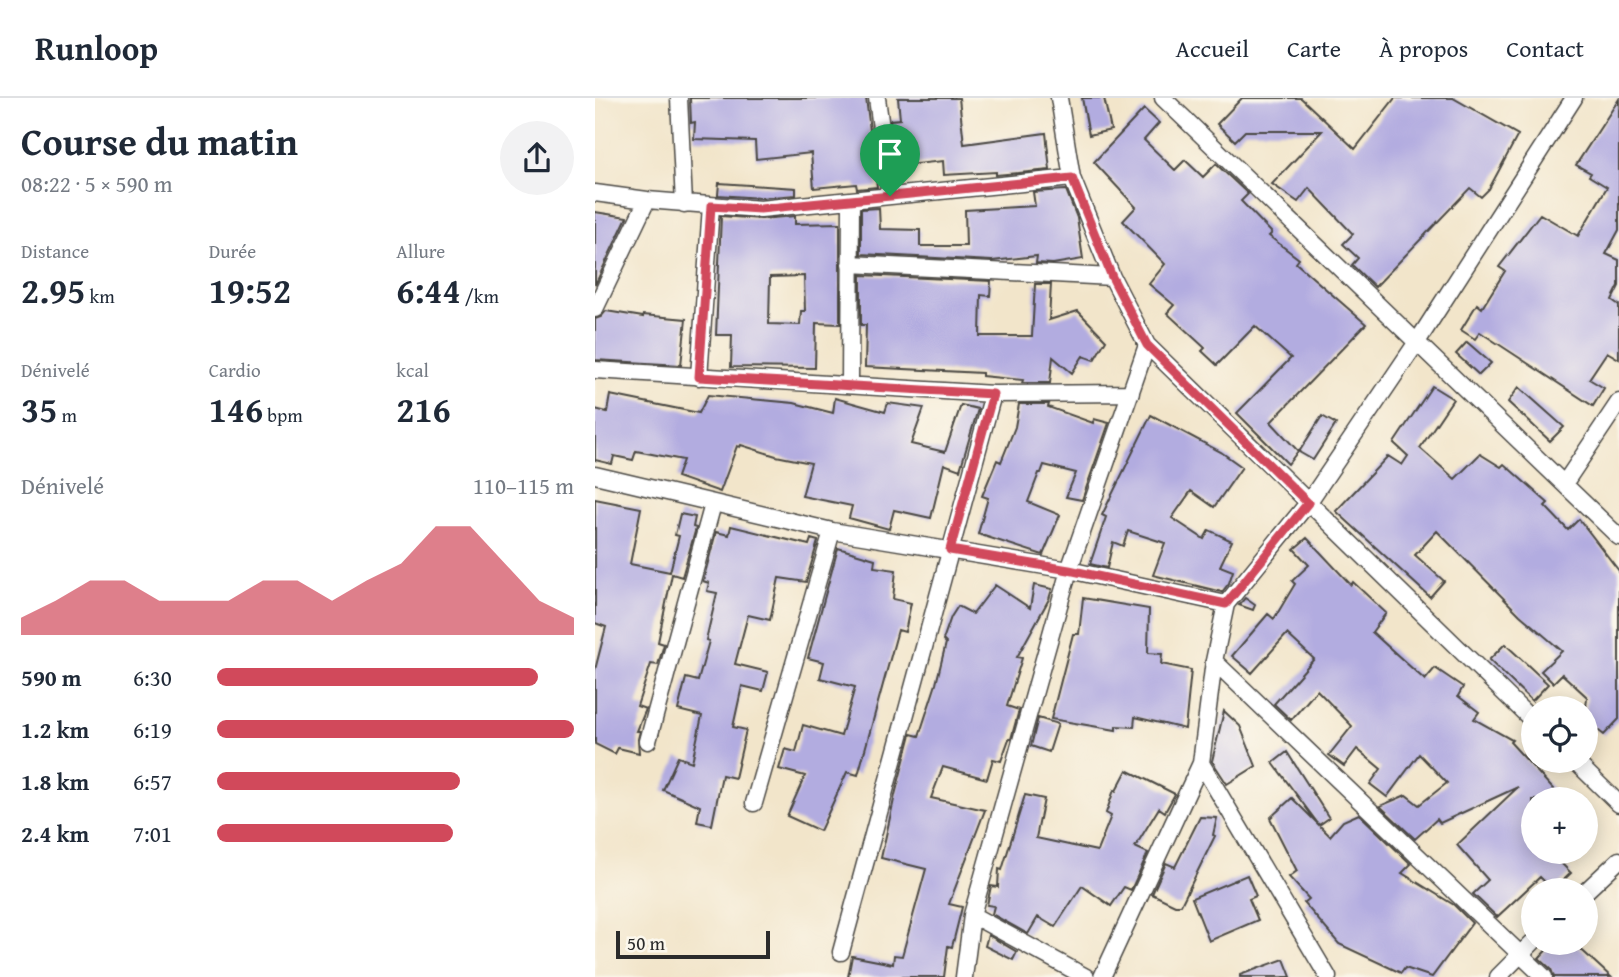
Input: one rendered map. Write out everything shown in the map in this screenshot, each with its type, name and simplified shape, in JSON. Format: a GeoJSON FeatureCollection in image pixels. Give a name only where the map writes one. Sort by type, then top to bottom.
{"type":"FeatureCollection","features":[{"type":"Feature","properties":{"kind":"street"},"geometry":{"type":"LineString","coordinates":[[679,98],[684,204]]}},
{"type":"Feature","properties":{"kind":"street"},"geometry":{"type":"LineString","coordinates":[[877,98],[890,196]]}},
{"type":"Feature","properties":{"kind":"street"},"geometry":{"type":"LineString","coordinates":[[1059,98],[1072,178],[1112,277],[1147,345],[1521,709]]}},
{"type":"Feature","properties":{"kind":"street"},"geometry":{"type":"LineString","coordinates":[[1163,98],[1619,537]]}},
{"type":"Feature","properties":{"kind":"street"},"geometry":{"type":"LineString","coordinates":[[1102,977],[1201,763],[1214,661],[1226,604],[1308,503],[1417,342],[1574,98]]}},
{"type":"Feature","properties":{"kind":"street"},"geometry":{"type":"LineString","coordinates":[[595,193],[647,201],[760,209],[1072,178]]}},
{"type":"Feature","properties":{"kind":"street"},"geometry":{"type":"LineString","coordinates":[[849,385],[851,200]]}},
{"type":"Feature","properties":{"kind":"street"},"geometry":{"type":"LineString","coordinates":[[595,309],[647,201]]}},
{"type":"Feature","properties":{"kind":"street"},"geometry":{"type":"LineString","coordinates":[[699,377],[711,206]]}},
{"type":"Feature","properties":{"kind":"street"},"geometry":{"type":"LineString","coordinates":[[850,264],[1112,277]]}},
{"type":"Feature","properties":{"kind":"street"},"geometry":{"type":"LineString","coordinates":[[964,977],[972,915],[1069,570],[1147,345]]}},
{"type":"Feature","properties":{"kind":"street"},"geometry":{"type":"LineString","coordinates":[[595,370],[993,394],[1131,393]]}},
{"type":"Feature","properties":{"kind":"street"},"geometry":{"type":"LineString","coordinates":[[841,952],[993,394]]}},
{"type":"Feature","properties":{"kind":"street"},"geometry":{"type":"LineString","coordinates":[[1564,484],[1619,402]]}},
{"type":"Feature","properties":{"kind":"street"},"geometry":{"type":"LineString","coordinates":[[595,475],[832,531],[1069,570],[1226,604]]}},
{"type":"Feature","properties":{"kind":"street"},"geometry":{"type":"LineString","coordinates":[[648,741],[713,504]]}},
{"type":"Feature","properties":{"kind":"street"},"geometry":{"type":"LineString","coordinates":[[754,803],[832,531]]}},
{"type":"Feature","properties":{"kind":"street"},"geometry":{"type":"LineString","coordinates":[[1214,661],[1544,977]]}},
{"type":"Feature","properties":{"kind":"street"},"geometry":{"type":"LineString","coordinates":[[1201,763],[1328,977]]}},
{"type":"Feature","properties":{"kind":"street"},"geometry":{"type":"LineString","coordinates":[[1587,773],[1619,804]]}},
{"type":"Feature","properties":{"kind":"street"},"geometry":{"type":"LineString","coordinates":[[1598,880],[1619,860]]}},
{"type":"Feature","properties":{"kind":"street"},"geometry":{"type":"LineString","coordinates":[[972,915],[1086,977]]}},
{"type":"Feature","properties":{"kind":"street"},"geometry":{"type":"LineString","coordinates":[[1497,977],[1519,955]]}},
{"type":"Feature","properties":{"kind":"building"},"geometry":{"type":"Polygon","coordinates":[[[690,98],[866,98],[877,187],[857,189],[856,184],[814,188],[811,153],[756,159],[755,141],[694,139],[695,122],[691,123],[690,98]]]}},
{"type":"Feature","properties":{"kind":"building"},"geometry":{"type":"Polygon","coordinates":[[[898,98],[959,98],[964,144],[1046,133],[1050,170],[996,175],[996,172],[944,175],[943,161],[897,166],[890,120],[900,119],[898,98]]]}},
{"type":"Feature","properties":{"kind":"building"},"geometry":{"type":"Polygon","coordinates":[[[1082,98],[1104,98],[1111,130],[1089,135],[1082,98]]]}},
{"type":"Feature","properties":{"kind":"building"},"geometry":{"type":"Polygon","coordinates":[[[1242,98],[1301,98],[1355,149],[1395,98],[1453,98],[1518,135],[1489,189],[1481,197],[1470,188],[1375,287],[1352,265],[1358,258],[1343,244],[1353,234],[1309,188],[1298,202],[1272,184],[1322,131],[1245,131],[1235,141],[1217,124],[1242,98]]]}},
{"type":"Feature","properties":{"kind":"building"},"geometry":{"type":"Polygon","coordinates":[[[1619,99],[1619,230],[1606,254],[1619,260],[1619,286],[1612,300],[1619,305],[1619,359],[1607,352],[1589,379],[1604,388],[1593,406],[1480,332],[1475,339],[1461,330],[1477,304],[1482,308],[1505,271],[1499,267],[1540,214],[1578,236],[1607,187],[1589,176],[1591,173],[1576,165],[1619,99]]]}},
{"type":"Feature","properties":{"kind":"building"},"geometry":{"type":"Polygon","coordinates":[[[1144,109],[1159,123],[1144,140],[1175,170],[1185,160],[1203,177],[1216,164],[1248,194],[1241,201],[1272,233],[1269,236],[1299,259],[1296,263],[1366,324],[1271,422],[1298,451],[1288,464],[1237,413],[1291,358],[1255,326],[1217,365],[1202,351],[1205,348],[1167,313],[1174,305],[1149,284],[1165,264],[1123,221],[1136,207],[1094,162],[1144,109]]]}},
{"type":"Feature","properties":{"kind":"building"},"geometry":{"type":"Polygon","coordinates":[[[719,183],[796,188],[796,195],[760,198],[718,195],[719,183]]]}},
{"type":"Feature","properties":{"kind":"building"},"geometry":{"type":"Polygon","coordinates":[[[1066,190],[1077,218],[1083,259],[1053,264],[1036,263],[1037,256],[992,261],[861,254],[861,209],[879,208],[880,229],[920,230],[920,246],[966,246],[965,210],[1035,206],[1033,192],[1066,190]]]}},
{"type":"Feature","properties":{"kind":"building"},"geometry":{"type":"Polygon","coordinates":[[[595,212],[627,217],[595,285],[595,212]]]}},
{"type":"Feature","properties":{"kind":"building"},"geometry":{"type":"Polygon","coordinates":[[[721,216],[761,219],[795,216],[795,224],[840,223],[840,324],[816,323],[815,368],[731,367],[732,335],[716,335],[721,216]],[[804,276],[770,277],[769,324],[800,325],[801,311],[805,311],[804,276]]]}},
{"type":"Feature","properties":{"kind":"building"},"geometry":{"type":"Polygon","coordinates":[[[861,275],[991,281],[990,296],[981,295],[980,336],[1032,336],[1035,284],[1051,284],[1049,320],[1078,311],[1106,340],[1094,360],[1083,356],[1072,373],[1053,357],[1050,383],[1022,383],[1023,380],[982,376],[982,373],[865,367],[866,325],[861,325],[861,275]]]}},
{"type":"Feature","properties":{"kind":"building"},"geometry":{"type":"Polygon","coordinates":[[[606,311],[643,317],[686,319],[681,365],[595,360],[595,319],[606,311]]]}},
{"type":"Feature","properties":{"kind":"building"},"geometry":{"type":"Polygon","coordinates":[[[1467,342],[1491,363],[1479,375],[1456,354],[1467,342]]]}},
{"type":"Feature","properties":{"kind":"building"},"geometry":{"type":"Polygon","coordinates":[[[1432,386],[1453,399],[1420,448],[1455,479],[1480,454],[1501,467],[1504,464],[1548,503],[1545,506],[1568,530],[1579,519],[1619,571],[1619,719],[1604,735],[1598,730],[1598,696],[1586,696],[1562,674],[1553,683],[1541,671],[1562,651],[1520,615],[1437,531],[1415,555],[1444,581],[1430,597],[1336,511],[1388,456],[1402,465],[1408,456],[1394,443],[1432,386]]]}},
{"type":"Feature","properties":{"kind":"building"},"geometry":{"type":"Polygon","coordinates":[[[1519,387],[1564,427],[1550,441],[1508,402],[1519,387]]]}},
{"type":"Feature","properties":{"kind":"building"},"geometry":{"type":"Polygon","coordinates":[[[610,395],[699,413],[708,395],[794,403],[833,413],[835,398],[885,412],[888,403],[924,408],[911,444],[945,452],[961,405],[978,409],[960,470],[944,464],[931,518],[894,510],[889,529],[849,518],[852,506],[802,496],[811,463],[741,445],[737,446],[720,492],[677,477],[683,460],[636,451],[633,460],[614,456],[612,464],[595,460],[595,409],[607,412],[610,395]]]}},
{"type":"Feature","properties":{"kind":"building"},"geometry":{"type":"Polygon","coordinates":[[[1019,404],[1049,404],[1048,407],[1093,423],[1094,419],[1109,423],[1082,500],[1066,497],[1076,473],[1044,465],[1039,473],[1028,502],[1060,515],[1043,555],[978,534],[988,498],[982,496],[997,460],[1001,462],[1015,427],[1019,404]]]}},
{"type":"Feature","properties":{"kind":"building"},"geometry":{"type":"Polygon","coordinates":[[[1151,415],[1221,452],[1242,467],[1214,507],[1191,491],[1172,518],[1204,539],[1209,530],[1232,541],[1220,566],[1233,571],[1222,592],[1153,575],[1165,543],[1128,531],[1123,546],[1113,542],[1107,568],[1090,564],[1106,517],[1102,515],[1151,415]]]}},
{"type":"Feature","properties":{"kind":"building"},"geometry":{"type":"Polygon","coordinates":[[[1322,416],[1336,424],[1313,460],[1299,452],[1322,416]]]}},
{"type":"Feature","properties":{"kind":"building"},"geometry":{"type":"Polygon","coordinates":[[[595,499],[641,508],[630,564],[670,572],[679,536],[675,535],[680,514],[695,517],[693,527],[696,528],[682,577],[672,574],[658,642],[664,644],[658,665],[651,664],[637,706],[646,709],[637,731],[640,731],[639,753],[618,748],[615,754],[595,744],[595,670],[606,627],[595,623],[595,499]]]}},
{"type":"Feature","properties":{"kind":"building"},"geometry":{"type":"Polygon","coordinates":[[[731,526],[809,545],[811,539],[818,541],[806,582],[779,578],[770,620],[748,615],[735,664],[768,672],[763,691],[742,686],[733,727],[746,730],[735,778],[722,775],[712,825],[697,822],[700,806],[663,790],[678,757],[692,762],[702,716],[678,710],[686,678],[698,681],[709,641],[706,640],[717,593],[707,591],[709,583],[703,581],[716,532],[729,535],[731,526]]]}},
{"type":"Feature","properties":{"kind":"building"},"geometry":{"type":"Polygon","coordinates":[[[1307,538],[1351,585],[1353,582],[1386,613],[1372,632],[1425,680],[1435,668],[1463,687],[1458,696],[1479,712],[1474,719],[1512,740],[1510,742],[1521,754],[1521,773],[1538,773],[1551,787],[1521,787],[1521,864],[1562,864],[1571,873],[1566,878],[1521,878],[1521,895],[1497,917],[1473,894],[1488,880],[1457,845],[1518,787],[1440,823],[1437,819],[1415,839],[1380,806],[1406,795],[1419,805],[1447,783],[1419,754],[1387,797],[1370,784],[1381,769],[1357,749],[1344,766],[1329,755],[1352,726],[1317,690],[1291,720],[1274,704],[1314,659],[1287,634],[1252,673],[1232,656],[1268,614],[1274,619],[1295,584],[1292,581],[1309,565],[1294,549],[1307,538]]]}},
{"type":"Feature","properties":{"kind":"building"},"geometry":{"type":"Polygon","coordinates":[[[838,548],[875,559],[874,567],[896,570],[893,599],[911,603],[905,632],[898,630],[858,775],[847,772],[820,831],[787,816],[805,776],[779,769],[785,749],[796,752],[803,725],[841,736],[855,687],[820,678],[824,662],[808,658],[838,548]]]}},
{"type":"Feature","properties":{"kind":"building"},"geometry":{"type":"Polygon","coordinates":[[[995,585],[1030,608],[1034,585],[1052,589],[1017,657],[1022,658],[1007,706],[1019,710],[1011,739],[1001,761],[993,759],[987,779],[943,767],[931,798],[985,810],[949,904],[962,907],[952,947],[948,946],[944,977],[848,977],[852,956],[893,964],[894,955],[902,956],[926,869],[881,858],[895,795],[911,734],[919,736],[936,684],[946,643],[943,640],[951,617],[958,606],[973,614],[995,585]]]}},
{"type":"Feature","properties":{"kind":"building"},"geometry":{"type":"Polygon","coordinates":[[[1083,598],[1149,609],[1148,653],[1162,654],[1161,664],[1191,670],[1185,729],[1135,717],[1134,727],[1116,726],[1116,730],[1051,719],[1073,634],[1079,634],[1083,598]]]}},
{"type":"Feature","properties":{"kind":"building"},"geometry":{"type":"Polygon","coordinates":[[[1245,598],[1255,605],[1253,610],[1239,605],[1245,598]]]}},
{"type":"Feature","properties":{"kind":"building"},"geometry":{"type":"Polygon","coordinates":[[[1505,644],[1548,684],[1537,696],[1527,696],[1489,660],[1505,644]]]}},
{"type":"Feature","properties":{"kind":"building"},"geometry":{"type":"Polygon","coordinates":[[[1224,711],[1240,726],[1256,766],[1227,784],[1212,761],[1224,711]]]}},
{"type":"Feature","properties":{"kind":"building"},"geometry":{"type":"Polygon","coordinates":[[[1038,718],[1058,724],[1049,752],[1031,746],[1038,718]]]}},
{"type":"Feature","properties":{"kind":"building"},"geometry":{"type":"Polygon","coordinates":[[[1287,752],[1329,818],[1319,825],[1273,763],[1287,752]]]}},
{"type":"Feature","properties":{"kind":"building"},"geometry":{"type":"Polygon","coordinates":[[[1127,770],[1175,794],[1165,812],[1159,808],[1135,847],[1148,853],[1131,890],[1124,887],[1111,906],[1082,886],[1055,927],[1038,917],[1028,934],[992,914],[994,906],[987,905],[991,886],[998,887],[999,869],[1002,870],[1025,795],[1044,799],[1036,838],[1097,851],[1111,816],[1106,813],[1114,790],[1116,791],[1127,770]]]}},
{"type":"Feature","properties":{"kind":"building"},"geometry":{"type":"Polygon","coordinates":[[[1292,798],[1330,836],[1343,821],[1359,814],[1411,864],[1402,873],[1454,905],[1472,923],[1432,977],[1405,968],[1401,973],[1339,944],[1304,903],[1309,899],[1289,877],[1297,871],[1270,818],[1292,798]]]}},
{"type":"Feature","properties":{"kind":"building"},"geometry":{"type":"Polygon","coordinates":[[[1200,817],[1217,818],[1215,836],[1181,905],[1175,905],[1152,894],[1166,863],[1175,867],[1200,817]]]}},
{"type":"Feature","properties":{"kind":"building"},"geometry":{"type":"Polygon","coordinates":[[[1247,875],[1256,896],[1249,899],[1258,920],[1209,941],[1192,898],[1247,875]]]}},
{"type":"Feature","properties":{"kind":"building"},"geometry":{"type":"Polygon","coordinates":[[[988,935],[1017,952],[1013,960],[985,946],[988,935]]]}},
{"type":"Feature","properties":{"kind":"building"},"geometry":{"type":"Polygon","coordinates":[[[1542,955],[1587,955],[1611,977],[1554,977],[1551,969],[1539,958],[1542,955]]]}},
{"type":"Feature","properties":{"kind":"building"},"geometry":{"type":"Polygon","coordinates":[[[1284,959],[1291,977],[1240,977],[1240,975],[1284,959]]]}},
{"type":"Feature","properties":{"kind":"route"},"geometry":{"type":"LineString","coordinates":[[1072,178],[1112,277],[1147,345],[1308,503],[1226,604],[1069,570],[950,550],[993,394],[699,377],[711,206],[760,209],[890,196],[1072,178]]}}]}
